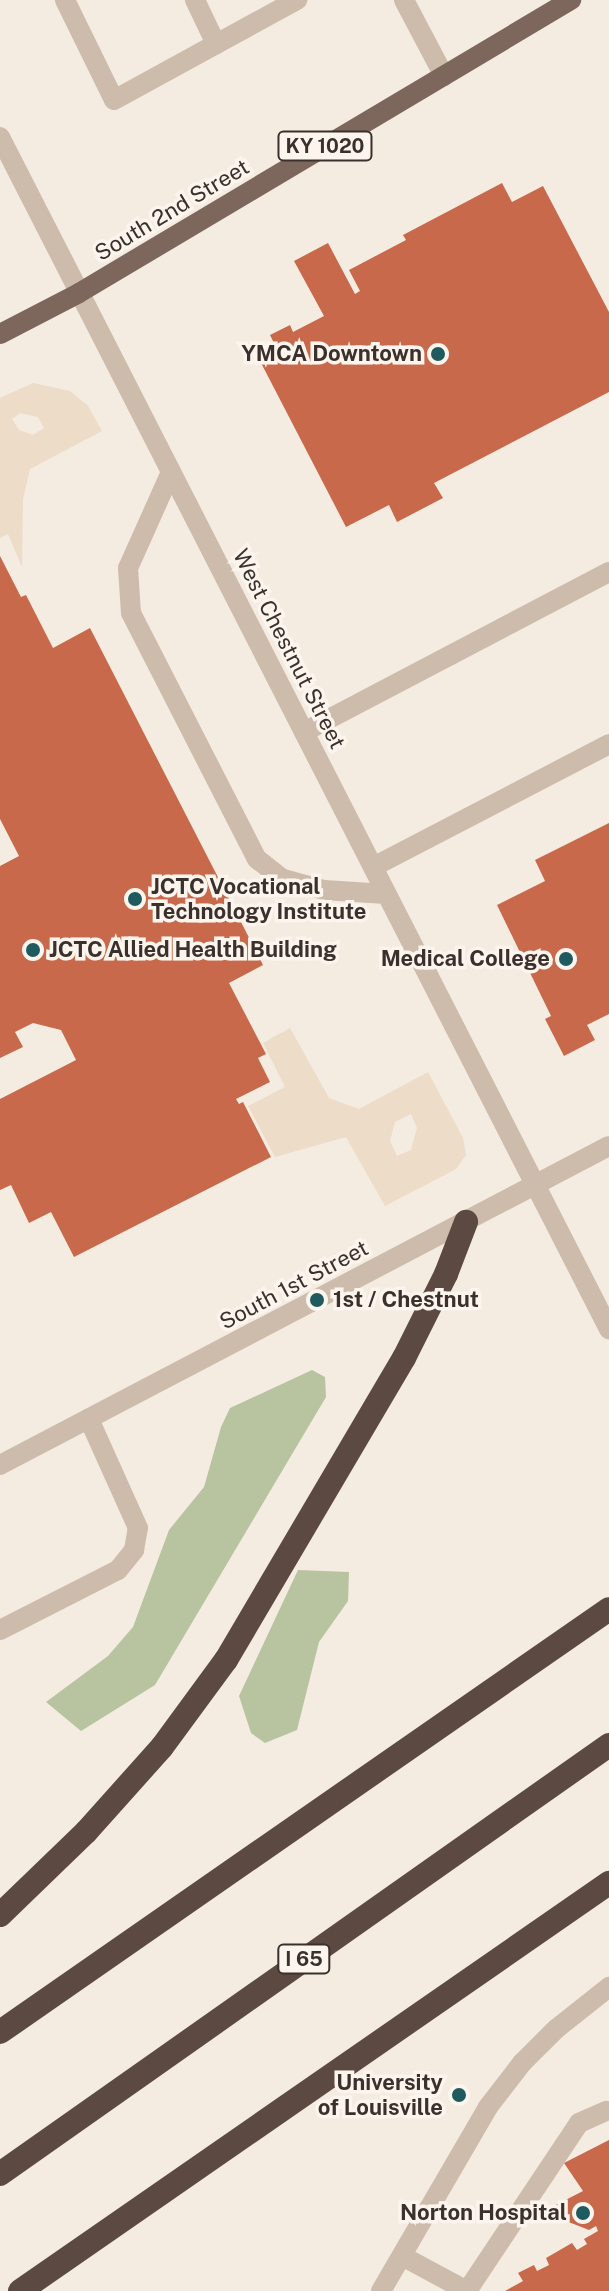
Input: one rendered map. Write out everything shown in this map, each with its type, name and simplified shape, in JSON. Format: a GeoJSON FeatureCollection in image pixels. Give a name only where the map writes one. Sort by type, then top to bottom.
{"type":"FeatureCollection","features":[{"type":"Feature","properties":{"kind":"highway"},"geometry":{"type":"LineString","coordinates":[[0,1915],[86,1832],[162,1747],[226,1660],[404,1358],[446,1274],[466,1222]]}},
{"type":"Feature","properties":{"kind":"highway"},"geometry":{"type":"LineString","coordinates":[[0,2032],[609,1609]]}},
{"type":"Feature","properties":{"kind":"highway","name":"I 65"},"geometry":{"type":"LineString","coordinates":[[0,2174],[609,1745]]}},
{"type":"Feature","properties":{"kind":"highway"},"geometry":{"type":"LineString","coordinates":[[20,2291],[609,1883]]}},
{"type":"Feature","properties":{"kind":"main road","name":"South 2nd Street"},"geometry":{"type":"LineString","coordinates":[[0,334],[79,293],[571,0]]}},
{"type":"Feature","properties":{"kind":"street"},"geometry":{"type":"LineString","coordinates":[[65,0],[114,100],[297,0]]}},
{"type":"Feature","properties":{"kind":"street"},"geometry":{"type":"LineString","coordinates":[[195,0],[216,44]]}},
{"type":"Feature","properties":{"kind":"street"},"geometry":{"type":"LineString","coordinates":[[404,0],[444,76]]}},
{"type":"Feature","properties":{"kind":"street","name":"West Chestnut Street"},"geometry":{"type":"LineString","coordinates":[[0,137],[609,1329]]}},
{"type":"Feature","properties":{"kind":"street"},"geometry":{"type":"LineString","coordinates":[[171,472],[128,568],[131,613],[257,859],[283,879],[324,890],[386,894]]}},
{"type":"Feature","properties":{"kind":"street"},"geometry":{"type":"LineString","coordinates":[[304,732],[609,572]]}},
{"type":"Feature","properties":{"kind":"street"},"geometry":{"type":"LineString","coordinates":[[373,867],[609,744]]}},
{"type":"Feature","properties":{"kind":"street","name":"South 1st Street"},"geometry":{"type":"LineString","coordinates":[[0,1465],[609,1146]]}},
{"type":"Feature","properties":{"kind":"street"},"geometry":{"type":"LineString","coordinates":[[0,1630],[118,1570],[134,1550],[138,1528],[89,1419]]}},
{"type":"Feature","properties":{"kind":"street"},"geometry":{"type":"LineString","coordinates":[[381,2291],[463,2145],[522,2063],[556,2029],[609,1987]]}},
{"type":"Feature","properties":{"kind":"street"},"geometry":{"type":"LineString","coordinates":[[402,2256],[467,2291],[579,2123],[606,2111]]}},
{"type":"Feature","properties":{"kind":"green space"},"geometry":{"type":"Polygon","coordinates":[[[312,1370],[325,1377],[326,1397],[155,1685],[81,1731],[46,1702],[108,1656],[133,1627],[169,1530],[204,1487],[221,1427],[230,1408],[312,1370]]]}},
{"type":"Feature","properties":{"kind":"green space"},"geometry":{"type":"Polygon","coordinates":[[[298,1570],[349,1572],[348,1601],[319,1642],[297,1730],[265,1743],[251,1733],[239,1696],[298,1570]]]}},
{"type":"Feature","properties":{"kind":"shaded area"},"geometry":{"type":"Polygon","coordinates":[[[33,383],[70,391],[88,406],[102,431],[30,469],[23,499],[22,567],[8,534],[0,538],[0,398],[33,383]],[[20,413],[12,419],[19,430],[33,435],[44,428],[38,417],[20,413]]]}},
{"type":"Feature","properties":{"kind":"shaded area"},"geometry":{"type":"Polygon","coordinates":[[[290,1028],[329,1098],[359,1109],[428,1072],[463,1138],[466,1155],[456,1169],[385,1206],[346,1137],[275,1157],[248,1106],[285,1087],[263,1043],[290,1028]],[[411,1114],[395,1122],[390,1141],[397,1156],[411,1150],[417,1128],[411,1114]]]}},
{"type":"Feature","properties":{"kind":"building","name":"YMCA Downtown"},"geometry":{"type":"Polygon","coordinates":[[[502,183],[512,202],[543,186],[609,312],[609,392],[434,483],[443,498],[397,522],[389,505],[346,527],[259,359],[277,349],[270,335],[290,325],[293,332],[324,316],[294,261],[328,243],[355,294],[360,291],[349,270],[406,240],[403,235],[502,183]]]}},
{"type":"Feature","properties":{"kind":"building","name":"JCTC Vocational Technology Institute"},"geometry":{"type":"Polygon","coordinates":[[[0,556],[21,597],[26,595],[53,648],[90,628],[263,965],[229,983],[266,1054],[258,1058],[270,1082],[236,1099],[239,1104],[243,1102],[271,1157],[74,1257],[51,1212],[29,1223],[11,1185],[0,1190],[0,1099],[76,1060],[61,1030],[33,1023],[15,1032],[23,1047],[0,1058],[0,866],[19,856],[0,819],[0,556]]]}},
{"type":"Feature","properties":{"kind":"building","name":"Medical College"},"geometry":{"type":"Polygon","coordinates":[[[609,823],[609,1014],[587,1025],[595,1040],[564,1056],[545,1019],[551,1016],[497,905],[545,881],[535,860],[609,823]]]}},
{"type":"Feature","properties":{"kind":"building","name":"Norton Hospital"},"geometry":{"type":"Polygon","coordinates":[[[609,2140],[609,2291],[505,2291],[523,2281],[518,2273],[534,2265],[537,2271],[549,2265],[546,2258],[572,2243],[577,2250],[587,2244],[584,2239],[598,2231],[596,2226],[589,2230],[561,2219],[554,2206],[583,2191],[564,2163],[609,2140]]]}},
{"type":"Feature","properties":{"kind":"place","name":"YMCA Downtown"},"geometry":{"type":"Point","coordinates":[438,354]}},
{"type":"Feature","properties":{"kind":"place","name":"JCTC Vocational Technology Institute"},"geometry":{"type":"Point","coordinates":[135,899]}},
{"type":"Feature","properties":{"kind":"place","name":"JCTC Allied Health Building"},"geometry":{"type":"Point","coordinates":[33,950]}},
{"type":"Feature","properties":{"kind":"place","name":"Medical College"},"geometry":{"type":"Point","coordinates":[566,959]}},
{"type":"Feature","properties":{"kind":"place","name":"1st / Chestnut"},"geometry":{"type":"Point","coordinates":[317,1300]}},
{"type":"Feature","properties":{"kind":"place","name":"University of Louisville"},"geometry":{"type":"Point","coordinates":[459,2095]}},
{"type":"Feature","properties":{"kind":"place","name":"Norton Hospital"},"geometry":{"type":"Point","coordinates":[583,2213]}}]}
